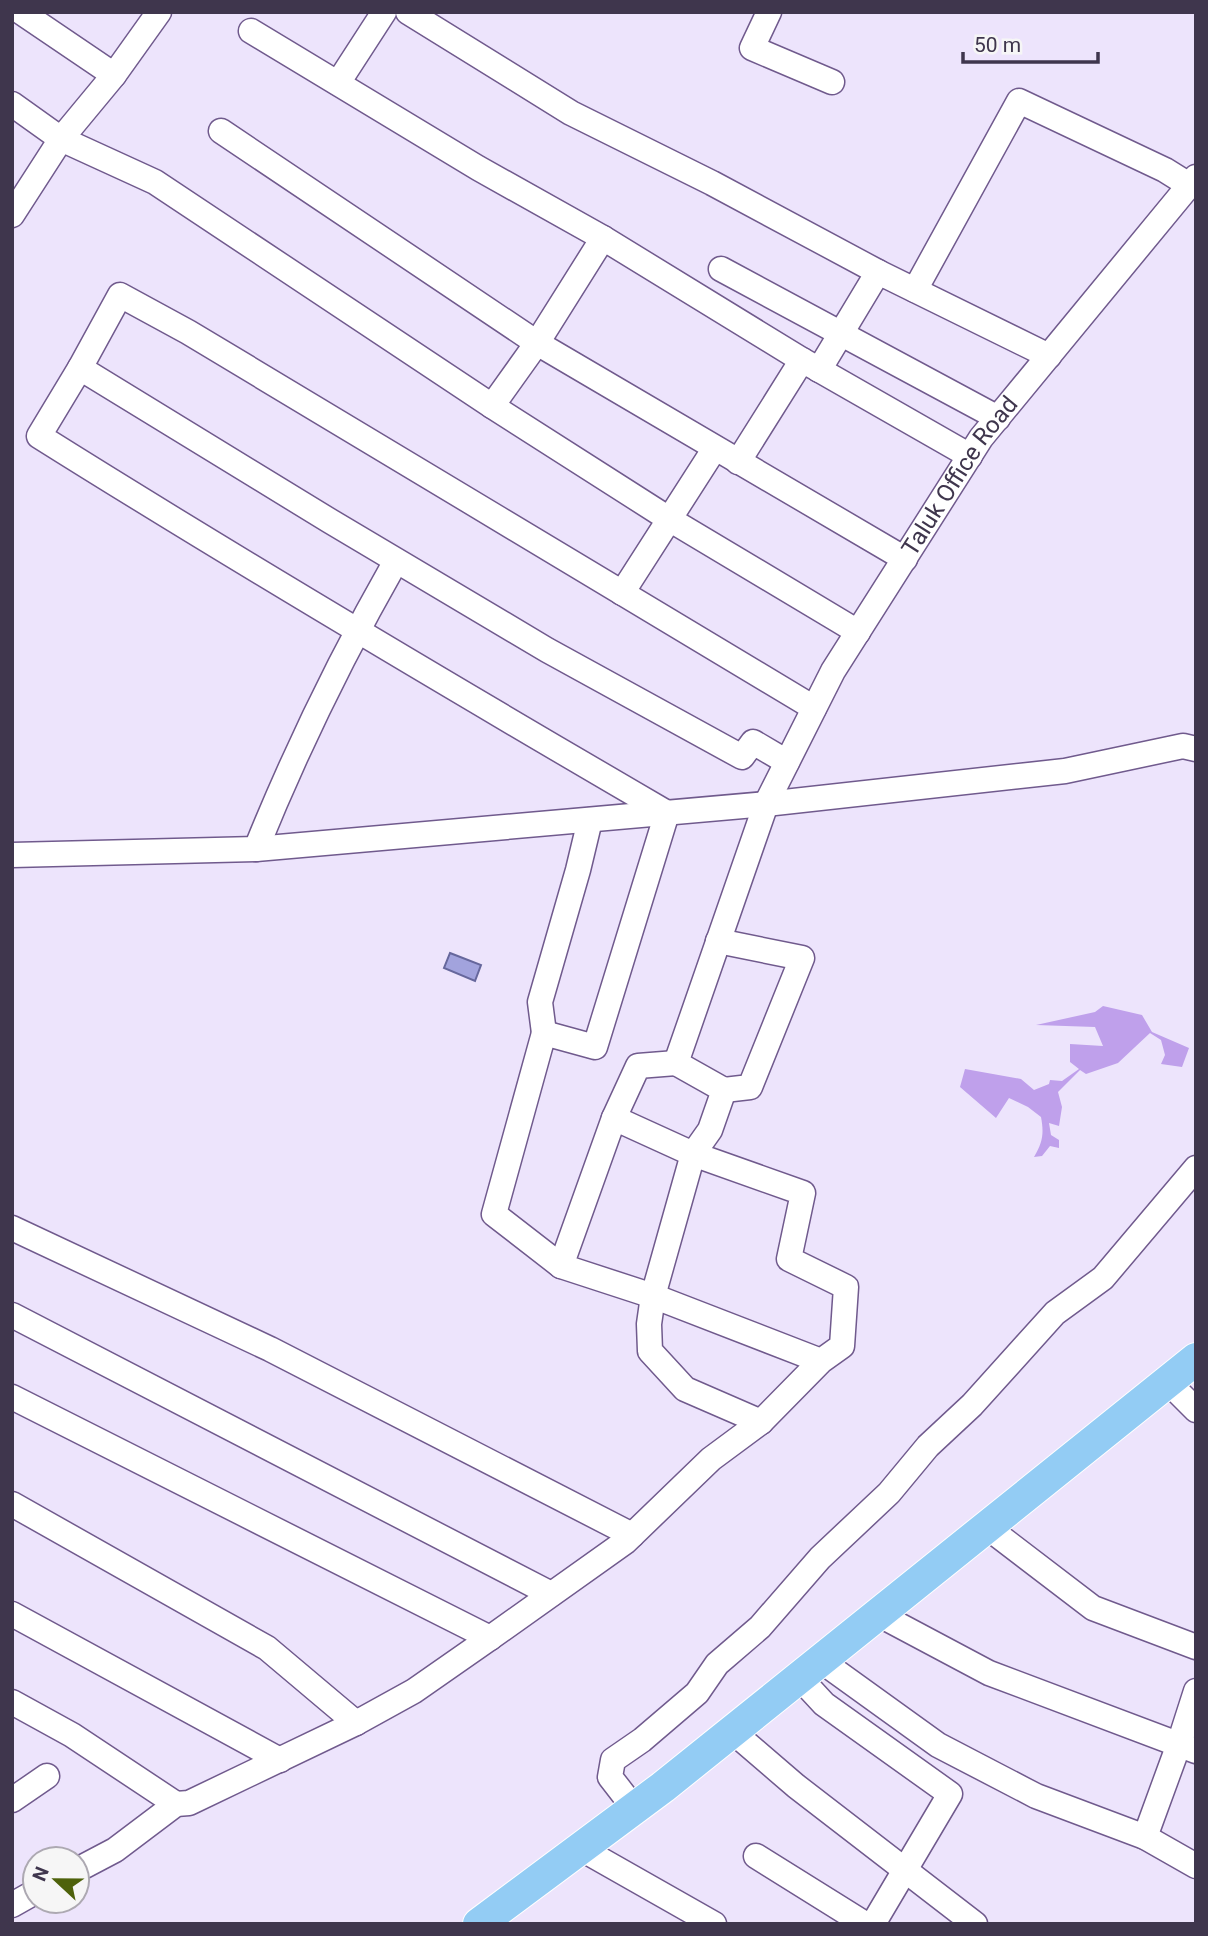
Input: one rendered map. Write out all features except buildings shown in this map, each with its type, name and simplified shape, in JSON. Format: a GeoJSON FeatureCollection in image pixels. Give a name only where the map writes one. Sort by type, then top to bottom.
{"type":"FeatureCollection","features":[{"type":"Feature","properties":{"kind":"main road"},"geometry":{"type":"LineString","coordinates":[[479,1924],[732,1731],[1196,1359]]}},
{"type":"Feature","properties":{"kind":"street"},"geometry":{"type":"LineString","coordinates":[[21,12],[114,75]]}},
{"type":"Feature","properties":{"kind":"street"},"geometry":{"type":"LineString","coordinates":[[12,215],[61,139],[114,75],[159,12]]}},
{"type":"Feature","properties":{"kind":"street"},"geometry":{"type":"LineString","coordinates":[[338,83],[384,12]]}},
{"type":"Feature","properties":{"kind":"street"},"geometry":{"type":"LineString","coordinates":[[408,12],[571,113],[712,183],[878,272],[1049,356]]}},
{"type":"Feature","properties":{"kind":"street"},"geometry":{"type":"LineString","coordinates":[[769,12],[752,48],[832,82]]}},
{"type":"Feature","properties":{"kind":"street"},"geometry":{"type":"LineString","coordinates":[[251,31],[811,365],[970,456]]}},
{"type":"Feature","properties":{"kind":"street"},"geometry":{"type":"LineString","coordinates":[[915,290],[1019,101],[1192,181]]}},
{"type":"Feature","properties":{"kind":"street"},"geometry":{"type":"LineString","coordinates":[[12,104],[61,139],[155,182],[492,406],[668,519],[858,632]]}},
{"type":"Feature","properties":{"kind":"street"},"geometry":{"type":"LineString","coordinates":[[221,131],[537,343],[905,559]]}},
{"type":"Feature","properties":{"kind":"street","name":"Taluk Office Road"},"geometry":{"type":"LineString","coordinates":[[676,1063],[766,804],[833,671],[970,456],[1192,181]]}},
{"type":"Feature","properties":{"kind":"street"},"geometry":{"type":"LineString","coordinates":[[492,406],[537,343],[603,239]]}},
{"type":"Feature","properties":{"kind":"street"},"geometry":{"type":"LineString","coordinates":[[721,269],[998,418]]}},
{"type":"Feature","properties":{"kind":"street"},"geometry":{"type":"LineString","coordinates":[[738,461],[811,365],[841,334],[878,272]]}},
{"type":"Feature","properties":{"kind":"street"},"geometry":{"type":"LineString","coordinates":[[667,813],[356,631],[40,436],[120,295],[188,332],[814,708]]}},
{"type":"Feature","properties":{"kind":"street"},"geometry":{"type":"LineString","coordinates":[[80,368],[547,650],[742,757],[752,742],[787,762]]}},
{"type":"Feature","properties":{"kind":"street"},"geometry":{"type":"LineString","coordinates":[[622,593],[715,448]]}},
{"type":"Feature","properties":{"kind":"street"},"geometry":{"type":"LineString","coordinates":[[256,849],[281,787],[356,631],[396,561]]}},
{"type":"Feature","properties":{"kind":"street"},"geometry":{"type":"LineString","coordinates":[[12,855],[256,849],[590,820],[766,804],[1065,771],[1183,746],[1196,749]]}},
{"type":"Feature","properties":{"kind":"street"},"geometry":{"type":"LineString","coordinates":[[544,1033],[595,1047],[667,813]]}},
{"type":"Feature","properties":{"kind":"street"},"geometry":{"type":"LineString","coordinates":[[590,820],[540,1002],[544,1033],[494,1213],[561,1266],[653,1296],[821,1361]]}},
{"type":"Feature","properties":{"kind":"street"},"geometry":{"type":"LineString","coordinates":[[561,1266],[614,1118],[638,1066],[676,1063],[724,1090],[750,1087],[802,958],[718,941]]}},
{"type":"Feature","properties":{"kind":"street"},"geometry":{"type":"LineString","coordinates":[[724,1090],[710,1130],[693,1154],[653,1296],[649,1324],[650,1351],[685,1389],[761,1422]]}},
{"type":"Feature","properties":{"kind":"street"},"geometry":{"type":"LineString","coordinates":[[91,1863],[115,1850],[176,1804],[189,1803],[280,1760],[414,1691],[632,1535],[711,1458],[761,1422],[821,1361],[842,1346],[846,1287],[789,1259],[803,1193],[693,1154],[614,1118]]}},
{"type":"Feature","properties":{"kind":"street"},"geometry":{"type":"LineString","coordinates":[[634,1808],[610,1777],[613,1760],[642,1740],[697,1693],[717,1664],[760,1627],[820,1558],[888,1493],[1055,1313],[1104,1278],[1196,1168]]}},
{"type":"Feature","properties":{"kind":"street"},"geometry":{"type":"LineString","coordinates":[[12,1228],[270,1349],[632,1535]]}},
{"type":"Feature","properties":{"kind":"street"},"geometry":{"type":"LineString","coordinates":[[12,1315],[551,1594]]}},
{"type":"Feature","properties":{"kind":"street"},"geometry":{"type":"LineString","coordinates":[[1167,1381],[1196,1410]]}},
{"type":"Feature","properties":{"kind":"street"},"geometry":{"type":"LineString","coordinates":[[12,1397],[490,1638]]}},
{"type":"Feature","properties":{"kind":"street"},"geometry":{"type":"LineString","coordinates":[[12,1504],[267,1648],[356,1723]]}},
{"type":"Feature","properties":{"kind":"street"},"geometry":{"type":"LineString","coordinates":[[987,1527],[1093,1608],[1196,1647]]}},
{"type":"Feature","properties":{"kind":"street"},"geometry":{"type":"LineString","coordinates":[[12,1614],[280,1760]]}},
{"type":"Feature","properties":{"kind":"street"},"geometry":{"type":"LineString","coordinates":[[878,1614],[989,1673],[1187,1748]]}},
{"type":"Feature","properties":{"kind":"street"},"geometry":{"type":"LineString","coordinates":[[810,1669],[938,1745],[1036,1796],[1145,1837],[1196,1866]]}},
{"type":"Feature","properties":{"kind":"street"},"geometry":{"type":"LineString","coordinates":[[810,1669],[824,1704],[950,1794],[873,1924]]}},
{"type":"Feature","properties":{"kind":"street"},"geometry":{"type":"LineString","coordinates":[[1145,1837],[1187,1748],[1196,1691]]}},
{"type":"Feature","properties":{"kind":"street"},"geometry":{"type":"LineString","coordinates":[[12,1702],[72,1735],[176,1804]]}},
{"type":"Feature","properties":{"kind":"street"},"geometry":{"type":"LineString","coordinates":[[732,1731],[796,1786],[975,1924]]}},
{"type":"Feature","properties":{"kind":"street"},"geometry":{"type":"LineString","coordinates":[[12,1800],[47,1776]]}},
{"type":"Feature","properties":{"kind":"street"},"geometry":{"type":"LineString","coordinates":[[580,1848],[714,1924]]}},
{"type":"Feature","properties":{"kind":"street"},"geometry":{"type":"LineString","coordinates":[[756,1856],[865,1924]]}},
{"type":"Feature","properties":{"kind":"shaded area"},"geometry":{"type":"Polygon","coordinates":[[[1103,1006],[1142,1015],[1152,1032],[1189,1048],[1182,1067],[1161,1064],[1165,1055],[1161,1040],[1150,1033],[1118,1063],[1086,1074],[1080,1070],[1058,1092],[1062,1107],[1059,1126],[1049,1123],[1051,1135],[1059,1140],[1059,1148],[1050,1146],[1042,1156],[1034,1157],[1042,1137],[1041,1117],[1009,1098],[996,1118],[960,1087],[965,1069],[1021,1079],[1034,1090],[1049,1084],[1050,1080],[1062,1081],[1079,1069],[1070,1062],[1070,1044],[1103,1046],[1095,1027],[1036,1025],[1095,1012],[1103,1006]]]}}]}
